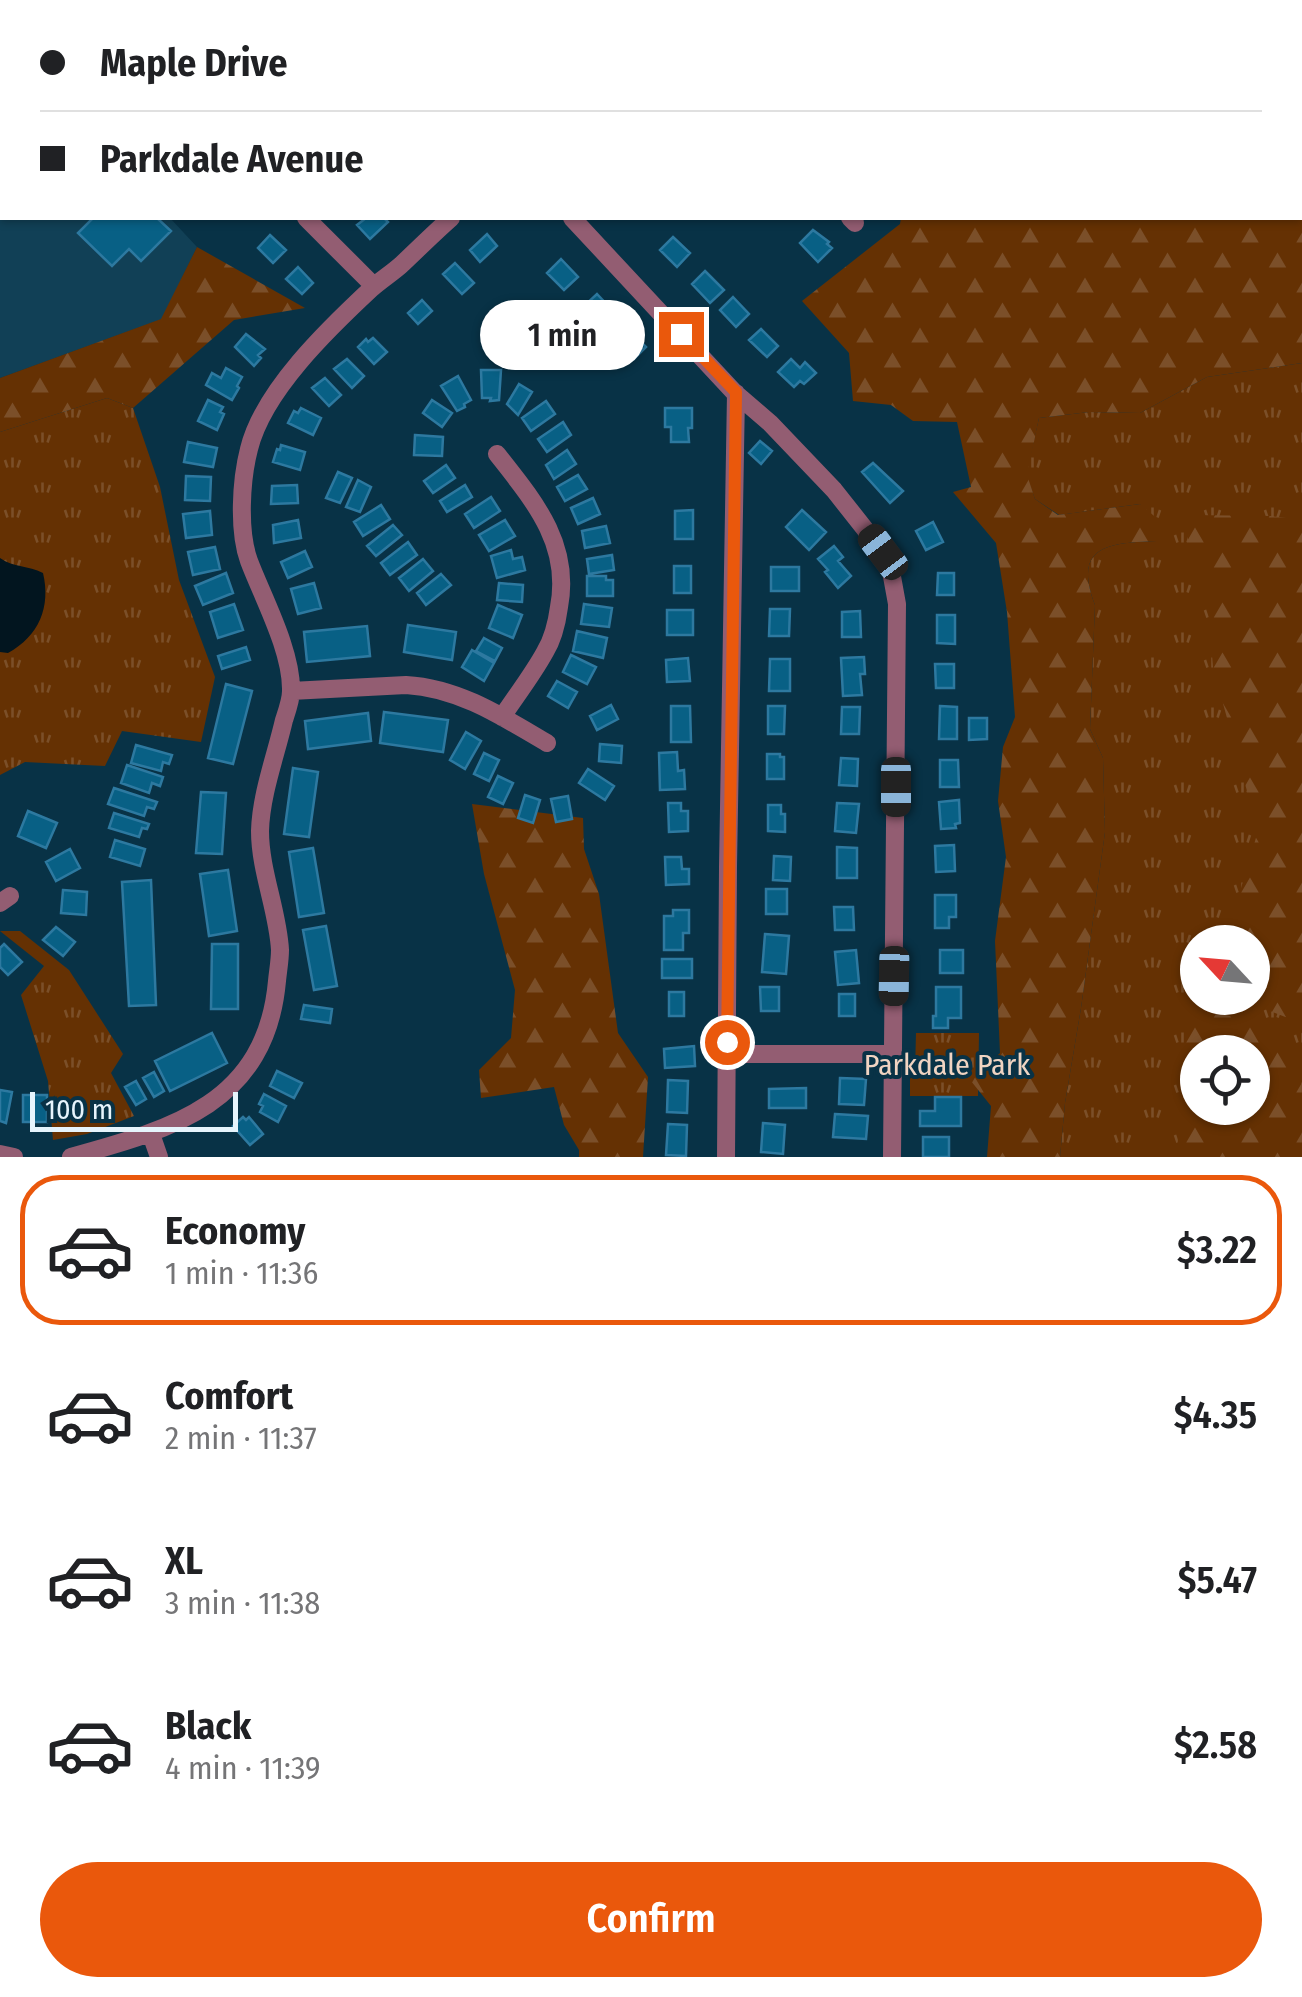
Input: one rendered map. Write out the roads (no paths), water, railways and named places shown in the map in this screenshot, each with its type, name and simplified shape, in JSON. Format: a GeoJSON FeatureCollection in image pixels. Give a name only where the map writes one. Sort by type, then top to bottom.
{"type":"FeatureCollection","features":[{"type":"Feature","properties":{"kind":"street"},"geometry":{"type":"LineString","coordinates":[[308,220],[374,286]]}},
{"type":"Feature","properties":{"kind":"street"},"geometry":{"type":"LineString","coordinates":[[71,1157],[151,1134],[209,1104],[235,1084],[257,1054],[272,1017],[280,950],[260,834],[292,691],[276,625],[247,557],[243,482],[249,446],[263,412],[306,355],[374,286],[448,220]]}},
{"type":"Feature","properties":{"kind":"street"},"geometry":{"type":"LineString","coordinates":[[574,220],[834,490],[883,552],[891,571],[897,604],[892,1157]]}},
{"type":"Feature","properties":{"kind":"street"},"geometry":{"type":"LineString","coordinates":[[726,1157],[736,392]]}},
{"type":"Feature","properties":{"kind":"street"},"geometry":{"type":"LineString","coordinates":[[497,454],[530,496],[551,532],[562,563],[562,592],[548,649],[502,717]]}},
{"type":"Feature","properties":{"kind":"street"},"geometry":{"type":"LineString","coordinates":[[292,691],[423,686],[449,692],[547,743]]}},
{"type":"Feature","properties":{"kind":"street"},"geometry":{"type":"LineString","coordinates":[[727,1054],[893,1054]]}},
{"type":"Feature","properties":{"kind":"street"},"geometry":{"type":"LineString","coordinates":[[151,1134],[159,1157]]}},
{"type":"Feature","properties":{"kind":"street"},"geometry":{"type":"LineString","coordinates":[[0,1154],[14,1157]]}},
{"type":"Feature","properties":{"kind":"park label","name":"Parkdale Park"},"geometry":{"type":"Point","coordinates":[947,1065]}}]}
